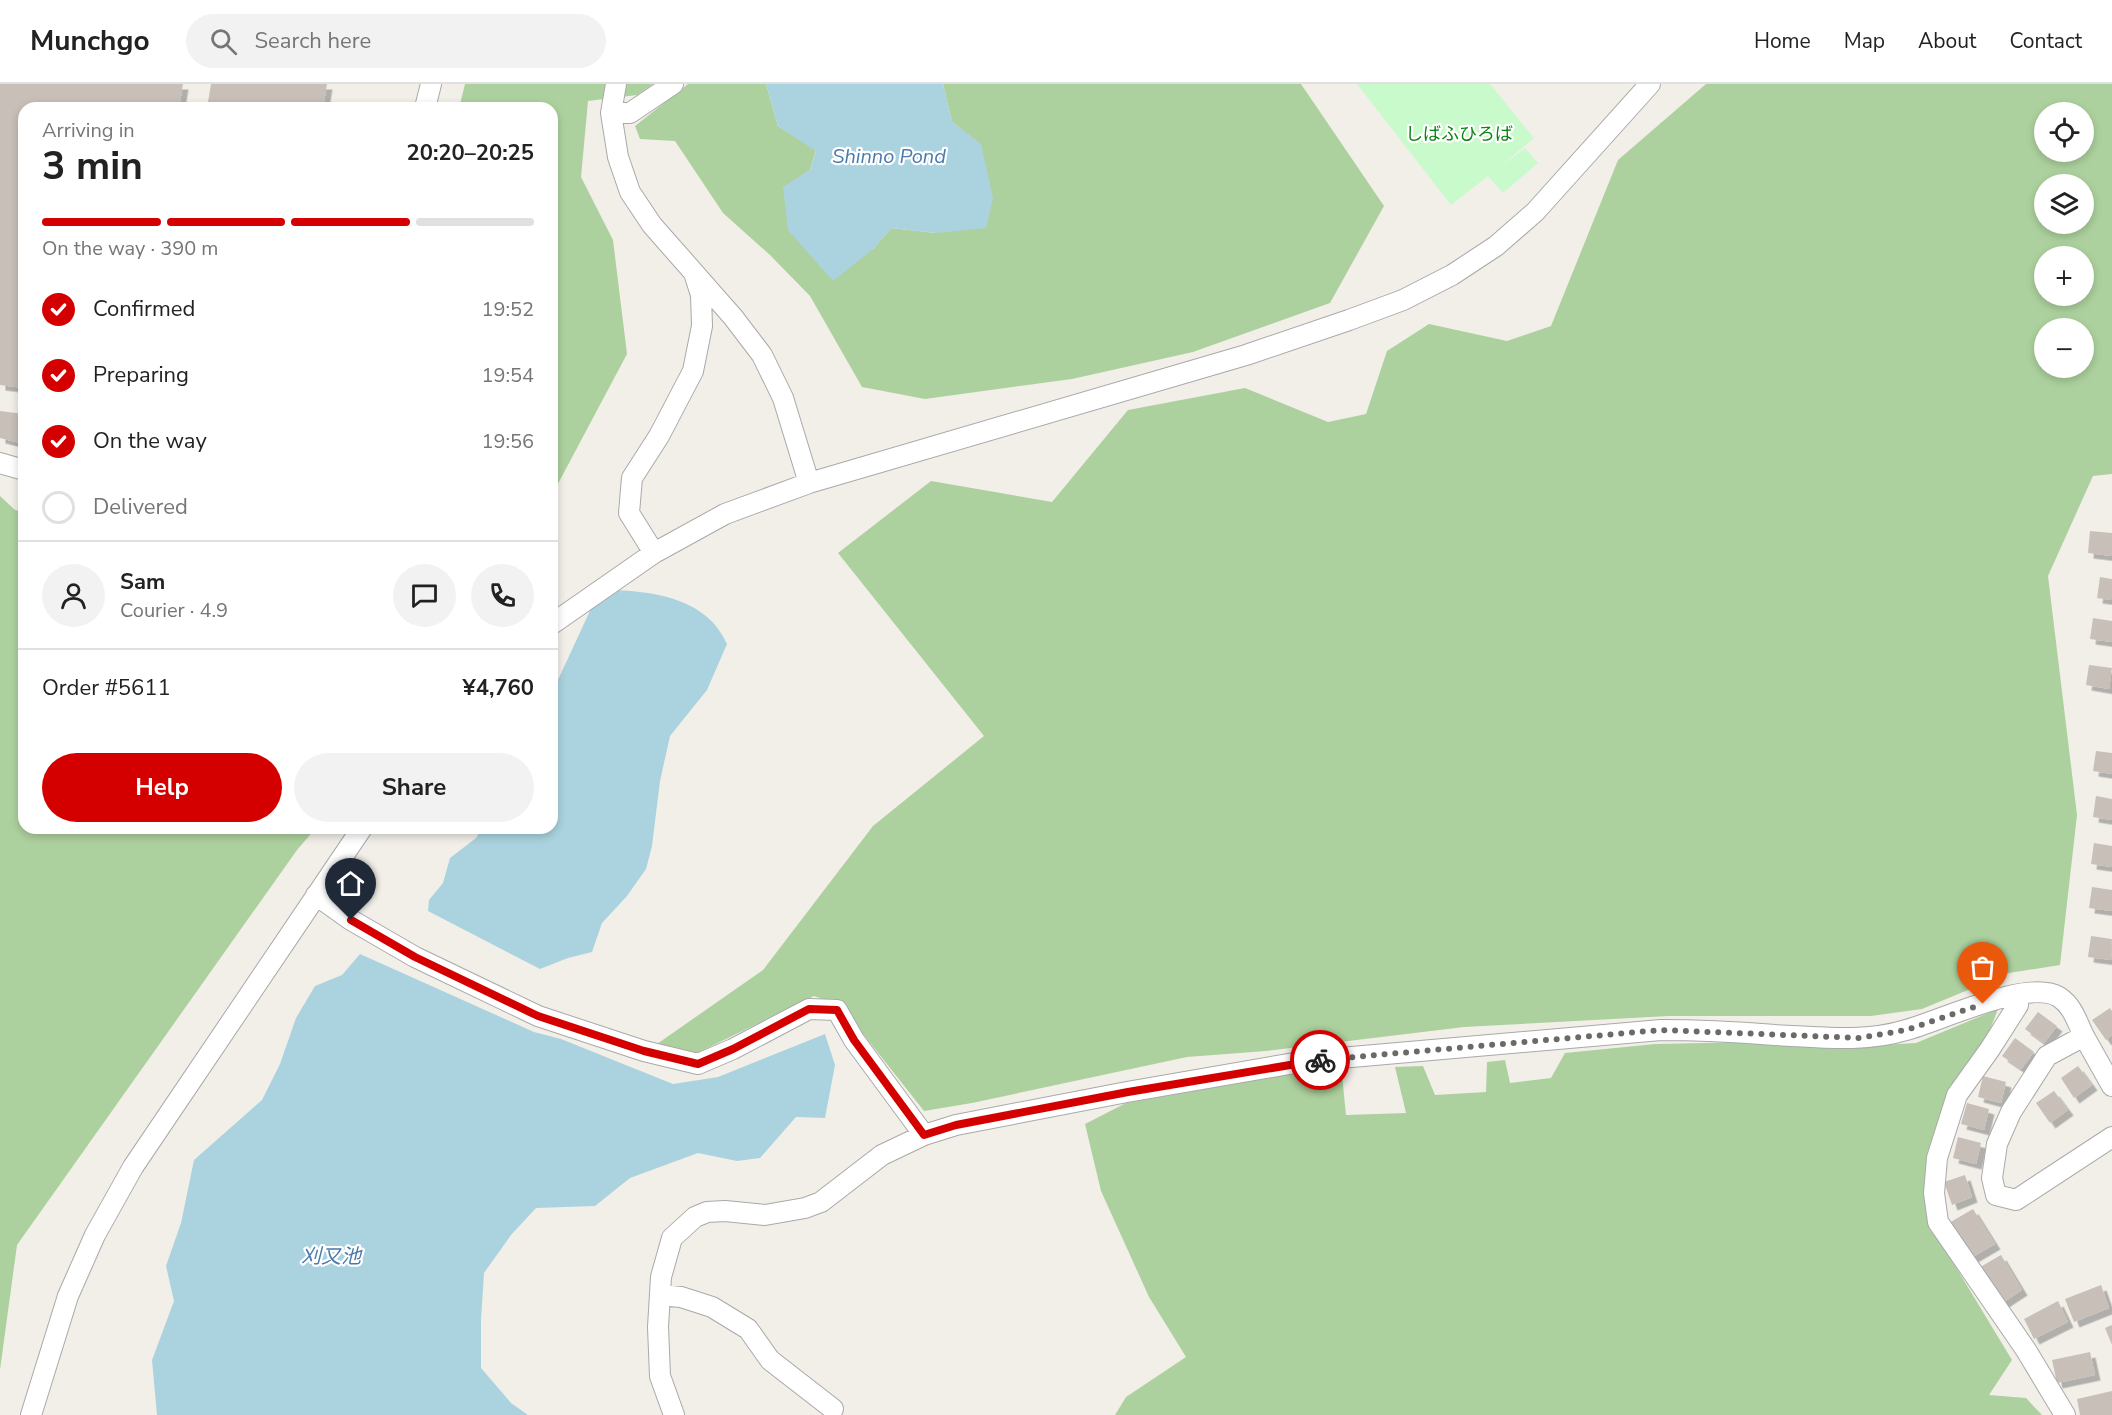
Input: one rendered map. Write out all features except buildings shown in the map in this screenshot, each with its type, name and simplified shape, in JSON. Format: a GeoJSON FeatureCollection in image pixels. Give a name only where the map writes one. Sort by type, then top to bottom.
{"type":"FeatureCollection","features":[{"type":"Feature","properties":{"kind":"street"},"geometry":{"type":"LineString","coordinates":[[426,102],[431,84]]}},
{"type":"Feature","properties":{"kind":"street"},"geometry":{"type":"LineString","coordinates":[[616,84],[611,113],[618,157],[630,192],[652,225],[733,316],[762,355],[783,398],[809,483]]}},
{"type":"Feature","properties":{"kind":"street"},"geometry":{"type":"LineString","coordinates":[[611,113],[630,113],[673,84]]}},
{"type":"Feature","properties":{"kind":"street"},"geometry":{"type":"LineString","coordinates":[[558,620],[654,553],[725,514],[809,483],[1246,354],[1403,300],[1452,275],[1503,239],[1535,212],[1650,84]]}},
{"type":"Feature","properties":{"kind":"street"},"geometry":{"type":"LineString","coordinates":[[654,553],[629,513],[632,478],[659,436],[693,370],[702,326],[701,295],[695,273]]}},
{"type":"Feature","properties":{"kind":"street"},"geometry":{"type":"LineString","coordinates":[[0,463],[18,468]]}},
{"type":"Feature","properties":{"kind":"street"},"geometry":{"type":"LineString","coordinates":[[31,1415],[68,1296],[95,1235],[133,1167],[358,834]]}},
{"type":"Feature","properties":{"kind":"street"},"geometry":{"type":"LineString","coordinates":[[316,895],[351,920],[415,957],[538,1016],[644,1051],[698,1064],[733,1049],[809,1009],[837,1010],[854,1040],[924,1135]]}},
{"type":"Feature","properties":{"kind":"street"},"geometry":{"type":"LineString","coordinates":[[674,1415],[660,1376],[658,1328],[661,1277],[672,1238],[695,1217],[707,1212],[725,1211],[765,1215],[805,1208],[821,1202],[882,1155],[924,1135],[968,1123],[1306,1061],[1661,1030],[1859,1038],[1906,1030],[2001,998],[2036,991],[2058,996],[2074,1011],[2084,1036],[2112,1086]]}},
{"type":"Feature","properties":{"kind":"street"},"geometry":{"type":"LineString","coordinates":[[2019,994],[2018,1005],[1957,1095],[1937,1158],[1934,1193],[1938,1222],[2026,1350],[2065,1415]]}},
{"type":"Feature","properties":{"kind":"street"},"geometry":{"type":"LineString","coordinates":[[2084,1036],[2047,1056],[2011,1112],[1997,1144],[1992,1178],[1996,1195],[2016,1200],[2112,1137]]}},
{"type":"Feature","properties":{"kind":"street"},"geometry":{"type":"LineString","coordinates":[[660,1294],[681,1297],[712,1307],[748,1329],[770,1360],[833,1409]]}},
{"type":"Feature","properties":{"kind":"green space"},"geometry":{"type":"Polygon","coordinates":[[[465,84],[653,84],[637,95],[588,101],[581,177],[613,240],[627,354],[558,484],[558,102],[460,102],[465,84]]]}},
{"type":"Feature","properties":{"kind":"green space"},"geometry":{"type":"Polygon","coordinates":[[[688,84],[766,84],[778,126],[816,150],[810,170],[783,188],[873,249],[891,228],[936,233],[981,145],[952,122],[943,84],[1301,84],[1384,206],[1330,303],[1193,352],[1072,379],[925,399],[862,387],[810,296],[770,255],[723,213],[675,141],[640,139],[635,126],[688,84]]]}},
{"type":"Feature","properties":{"kind":"green space","name":"しばふひろば"},"geometry":{"type":"Polygon","coordinates":[[[1357,84],[1490,84],[1534,138],[1497,169],[1525,148],[1538,163],[1503,193],[1488,176],[1451,205],[1357,84]]]}},
{"type":"Feature","properties":{"kind":"green space"},"geometry":{"type":"Polygon","coordinates":[[[1706,84],[2112,84],[2112,474],[2093,476],[2048,576],[2077,815],[2060,965],[2009,973],[1922,1009],[1871,1016],[1669,1016],[1464,1027],[1266,1051],[1187,1057],[972,1103],[924,1111],[841,1006],[814,996],[691,1056],[657,1044],[763,970],[873,826],[984,736],[838,553],[931,481],[1052,502],[1128,410],[1245,388],[1328,422],[1366,414],[1387,351],[1429,324],[1507,341],[1551,326],[1618,160],[1706,84]]]}},
{"type":"Feature","properties":{"kind":"green space"},"geometry":{"type":"Polygon","coordinates":[[[0,496],[18,511],[18,834],[311,834],[297,850],[17,1245],[0,1370],[0,496]]]}},
{"type":"Feature","properties":{"kind":"green space"},"geometry":{"type":"Polygon","coordinates":[[[1998,1009],[1983,1048],[1952,1092],[1931,1226],[2012,1360],[1989,1395],[2026,1398],[2042,1415],[1115,1415],[1126,1397],[1186,1357],[1149,1297],[1101,1191],[1085,1124],[1126,1103],[1341,1065],[1346,1115],[1406,1113],[1395,1067],[1423,1066],[1435,1095],[1486,1092],[1487,1062],[1505,1060],[1510,1083],[1551,1078],[1565,1053],[1655,1044],[1756,1042],[1847,1047],[1916,1043],[1998,1009]]]}},
{"type":"Feature","properties":{"kind":"water","name":"Shinno Pond"},"geometry":{"type":"Polygon","coordinates":[[[766,84],[943,84],[952,122],[981,144],[993,198],[986,228],[936,233],[891,228],[873,249],[833,281],[788,230],[783,187],[810,170],[816,151],[778,126],[766,84]]]}},
{"type":"Feature","properties":{"kind":"water"},"geometry":{"type":"Polygon","coordinates":[[[615,590],[648,593],[680,601],[708,617],[727,644],[707,690],[670,736],[660,781],[652,846],[646,869],[627,896],[602,923],[592,952],[540,969],[428,911],[429,900],[443,883],[450,858],[478,834],[558,834],[558,680],[595,600],[615,590]]]}},
{"type":"Feature","properties":{"kind":"water","name":"刈又池"},"geometry":{"type":"Polygon","coordinates":[[[360,954],[534,1032],[561,1039],[673,1084],[718,1077],[825,1034],[835,1065],[825,1118],[796,1117],[760,1158],[737,1161],[698,1153],[630,1178],[595,1206],[536,1208],[511,1235],[484,1273],[481,1320],[481,1368],[511,1403],[528,1415],[157,1415],[152,1360],[174,1301],[166,1266],[181,1223],[194,1160],[262,1100],[280,1064],[296,1018],[315,986],[342,975],[360,954]]]}},
{"type":"Feature","properties":{"kind":"way so far"},"geometry":{"type":"LineString","coordinates":[[1320,1060],[1661,1030],[1709,1030],[1859,1038],[1906,1030],[1983,1004]]}},
{"type":"Feature","properties":{"kind":"route"},"geometry":{"type":"LineString","coordinates":[[351,920],[415,957],[538,1016],[644,1051],[698,1064],[733,1049],[809,1009],[837,1010],[854,1040],[924,1135],[956,1125],[1128,1092],[1320,1060]]}}]}
